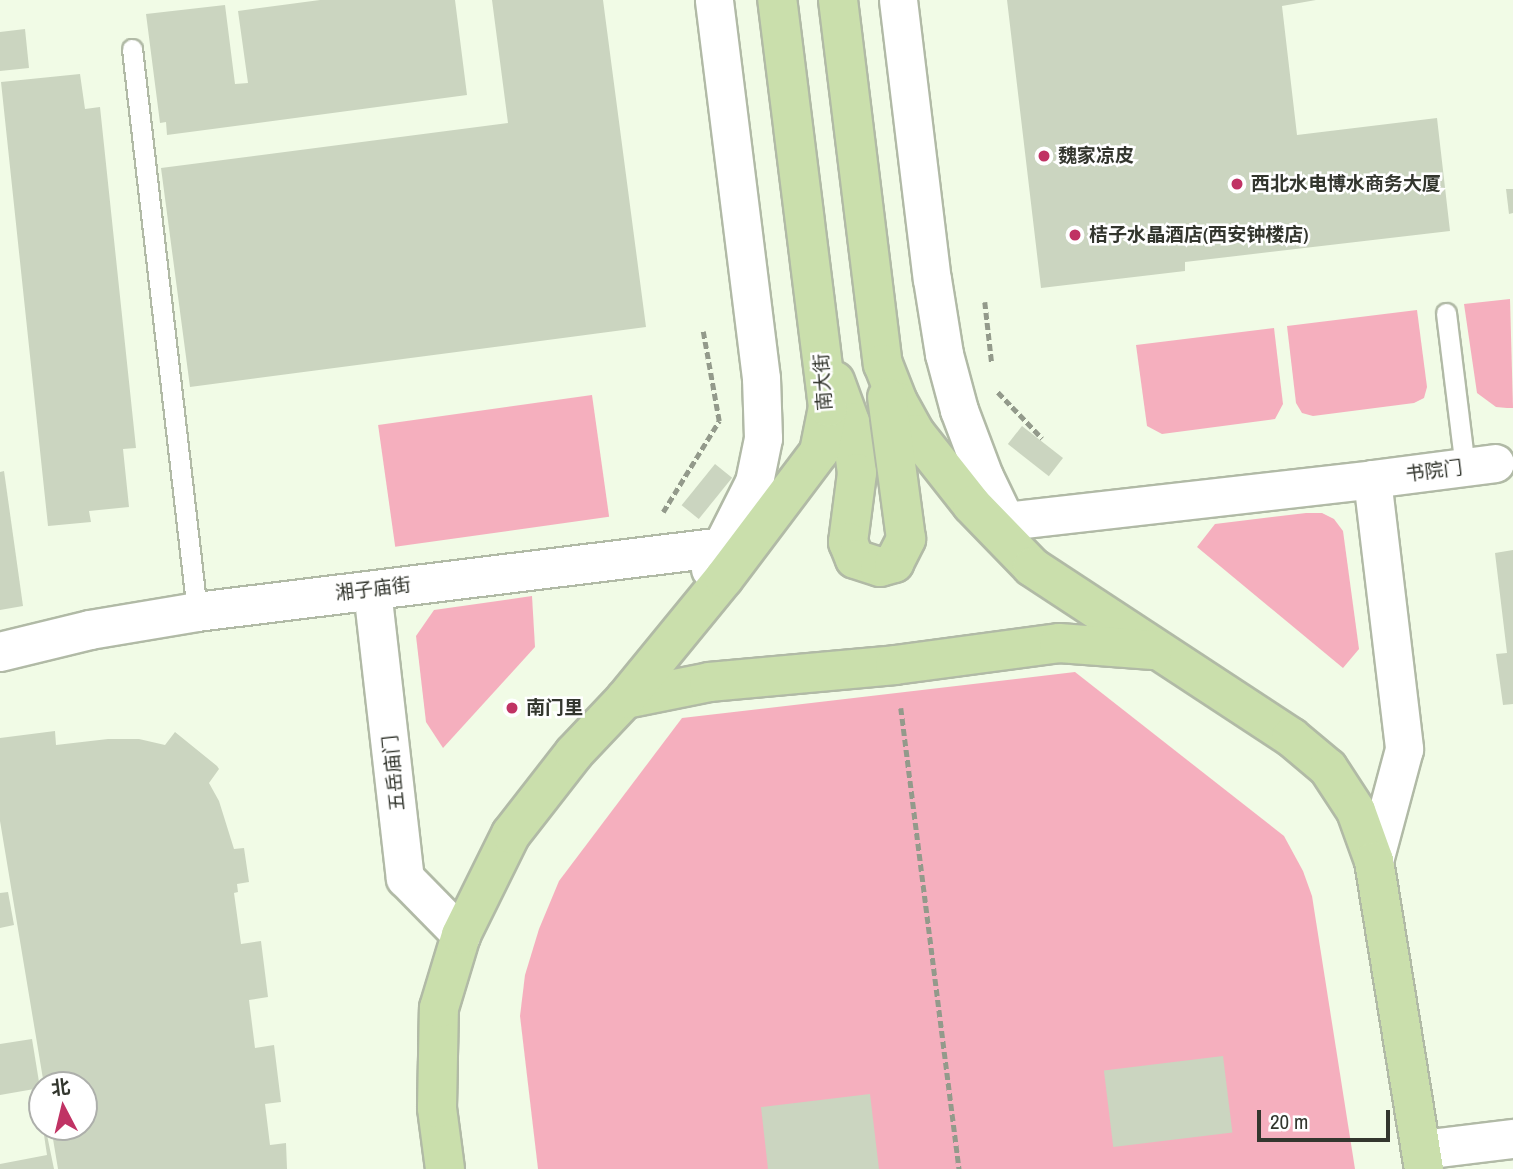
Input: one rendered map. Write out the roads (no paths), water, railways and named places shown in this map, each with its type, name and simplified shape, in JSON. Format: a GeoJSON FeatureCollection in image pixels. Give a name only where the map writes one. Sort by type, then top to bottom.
{"type":"FeatureCollection","features":[{"type":"Feature","properties":{"kind":"main road","name":"南大街"},"geometry":{"type":"LineString","coordinates":[[445,1169],[437,1108],[439,1008],[461,935],[511,834],[574,753],[625,699],[724,579],[735,545],[819,452],[828,407],[777,0]]}},
{"type":"Feature","properties":{"kind":"main road"},"geometry":{"type":"LineString","coordinates":[[819,336],[850,422],[857,473],[848,542],[855,559],[880,567],[894,563],[906,539],[838,0]]}},
{"type":"Feature","properties":{"kind":"main road"},"geometry":{"type":"LineString","coordinates":[[883,364],[898,402],[916,434],[972,505],[1032,567],[1155,650],[1292,737],[1328,768],[1356,811],[1374,861],[1423,1160]]}},
{"type":"Feature","properties":{"kind":"main road"},"geometry":{"type":"LineString","coordinates":[[625,699],[709,682],[895,665],[1059,643],[1155,650]]}},
{"type":"Feature","properties":{"kind":"street"},"geometry":{"type":"LineString","coordinates":[[714,0],[761,378],[763,438],[754,482],[735,545]]}},
{"type":"Feature","properties":{"kind":"street"},"geometry":{"type":"LineString","coordinates":[[898,0],[932,279],[944,354],[967,432],[984,476],[1032,567]]}},
{"type":"Feature","properties":{"kind":"street","name":"书院门"},"geometry":{"type":"LineString","coordinates":[[1006,521],[1480,465]]}},
{"type":"Feature","properties":{"kind":"street"},"geometry":{"type":"LineString","coordinates":[[1372,479],[1404,748],[1374,861]]}},
{"type":"Feature","properties":{"kind":"street"},"geometry":{"type":"LineString","coordinates":[[972,505],[1006,521]]}},
{"type":"Feature","properties":{"kind":"street","name":"湘子庙街"},"geometry":{"type":"LineString","coordinates":[[0,652],[90,630],[197,612],[735,545]]}},
{"type":"Feature","properties":{"kind":"street","name":"五岳庙门"},"geometry":{"type":"LineString","coordinates":[[372,590],[405,878],[461,935]]}},
{"type":"Feature","properties":{"kind":"street"},"geometry":{"type":"LineString","coordinates":[[1423,1160],[1513,1139]]}},
{"type":"Feature","properties":{"kind":"lane"},"geometry":{"type":"LineString","coordinates":[[132,49],[197,612]]}},
{"type":"Feature","properties":{"kind":"lane"},"geometry":{"type":"LineString","coordinates":[[1446,313],[1480,465]]}},
{"type":"Feature","properties":{"kind":"place","name":"魏家凉皮"},"geometry":{"type":"Point","coordinates":[1044,156]}},
{"type":"Feature","properties":{"kind":"place","name":"西北水电博水商务大厦"},"geometry":{"type":"Point","coordinates":[1237,184]}},
{"type":"Feature","properties":{"kind":"place","name":"桔子水晶酒店(西安钟楼店)"},"geometry":{"type":"Point","coordinates":[1075,235]}},
{"type":"Feature","properties":{"kind":"place","name":"南门里"},"geometry":{"type":"Point","coordinates":[512,708]}}]}
